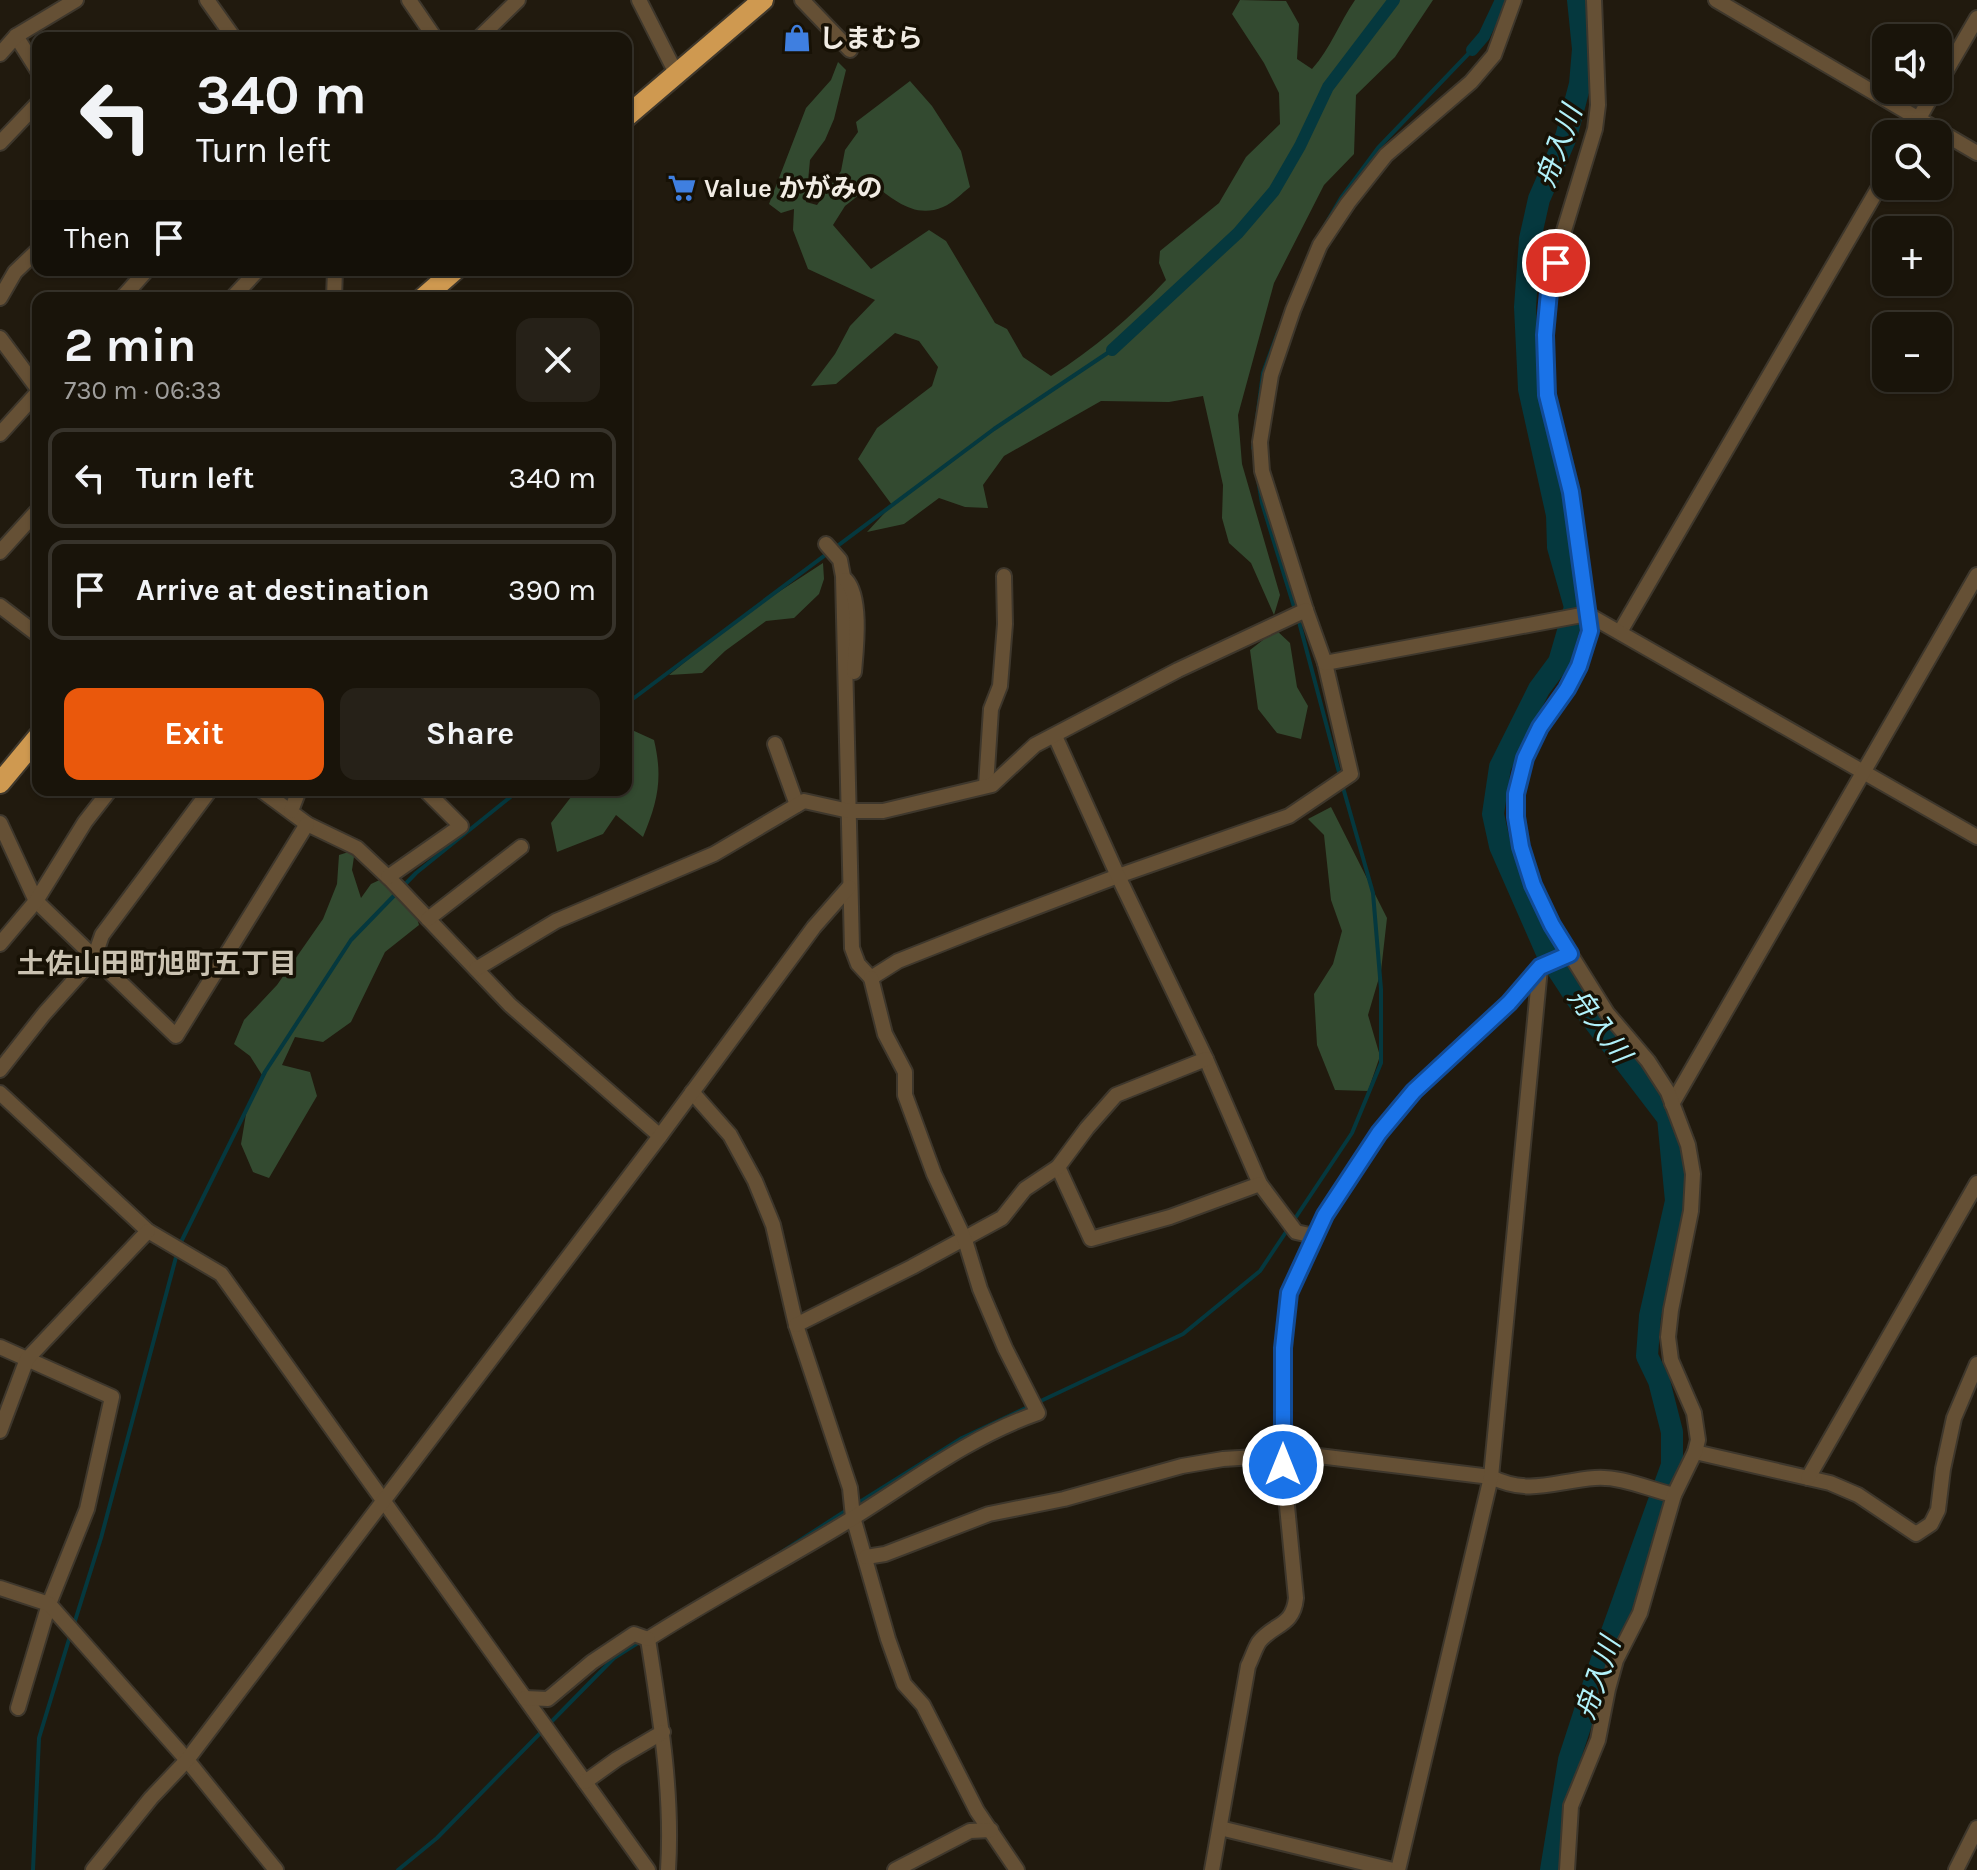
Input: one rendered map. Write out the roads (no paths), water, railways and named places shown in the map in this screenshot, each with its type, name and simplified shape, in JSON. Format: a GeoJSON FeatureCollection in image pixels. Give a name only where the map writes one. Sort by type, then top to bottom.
{"type":"FeatureCollection","features":[{"type":"Feature","properties":{"kind":"highway"},"geometry":{"type":"LineString","coordinates":[[632,112],[763,0]]}},
{"type":"Feature","properties":{"kind":"highway"},"geometry":{"type":"LineString","coordinates":[[430,292],[448,276]]}},
{"type":"Feature","properties":{"kind":"highway"},"geometry":{"type":"LineString","coordinates":[[0,783],[32,744]]}},
{"type":"Feature","properties":{"kind":"street"},"geometry":{"type":"LineString","coordinates":[[0,54],[16,36],[76,0]]}},
{"type":"Feature","properties":{"kind":"street"},"geometry":{"type":"LineString","coordinates":[[207,0],[230,32]]}},
{"type":"Feature","properties":{"kind":"street"},"geometry":{"type":"LineString","coordinates":[[409,0],[431,32]]}},
{"type":"Feature","properties":{"kind":"street"},"geometry":{"type":"LineString","coordinates":[[485,32],[518,0]]}},
{"type":"Feature","properties":{"kind":"street"},"geometry":{"type":"LineString","coordinates":[[639,0],[676,73]]}},
{"type":"Feature","properties":{"kind":"street"},"geometry":{"type":"LineString","coordinates":[[802,0],[850,50]]}},
{"type":"Feature","properties":{"kind":"street"},"geometry":{"type":"LineString","coordinates":[[871,978],[898,961],[1118,876],[1289,816],[1351,774],[1325,663],[1303,612],[1262,471],[1260,442],[1271,375],[1320,245],[1386,155],[1471,82],[1494,55],[1514,0]]}},
{"type":"Feature","properties":{"kind":"street"},"geometry":{"type":"LineString","coordinates":[[1567,1870],[1571,1806],[1598,1740],[1616,1660],[1640,1613],[1665,1493],[1695,1452],[1698,1440],[1694,1413],[1671,1360],[1668,1337],[1689,1222],[1693,1174],[1688,1145],[1672,1104],[1648,1061],[1607,1013],[1552,925],[1533,885],[1521,847],[1516,794],[1525,758],[1540,727],[1579,666],[1590,631],[1571,492],[1547,395],[1545,335],[1549,292],[1563,234],[1595,129],[1598,105],[1594,0]]}},
{"type":"Feature","properties":{"kind":"street"},"geometry":{"type":"LineString","coordinates":[[1716,0],[1977,153]]}},
{"type":"Feature","properties":{"kind":"street"},"geometry":{"type":"LineString","coordinates":[[1952,62],[1977,18]]}},
{"type":"Feature","properties":{"kind":"street"},"geometry":{"type":"LineString","coordinates":[[16,36],[32,61]]}},
{"type":"Feature","properties":{"kind":"street"},"geometry":{"type":"LineString","coordinates":[[1919,119],[1928,104]]}},
{"type":"Feature","properties":{"kind":"street"},"geometry":{"type":"LineString","coordinates":[[0,143],[32,109]]}},
{"type":"Feature","properties":{"kind":"street"},"geometry":{"type":"LineString","coordinates":[[1620,632],[1872,199]]}},
{"type":"Feature","properties":{"kind":"street"},"geometry":{"type":"LineString","coordinates":[[0,298],[15,272],[32,256]]}},
{"type":"Feature","properties":{"kind":"street"},"geometry":{"type":"LineString","coordinates":[[127,292],[142,276]]}},
{"type":"Feature","properties":{"kind":"street"},"geometry":{"type":"LineString","coordinates":[[238,292],[252,276]]}},
{"type":"Feature","properties":{"kind":"street"},"geometry":{"type":"LineString","coordinates":[[0,338],[32,382]]}},
{"type":"Feature","properties":{"kind":"street"},"geometry":{"type":"LineString","coordinates":[[0,434],[32,397]]}},
{"type":"Feature","properties":{"kind":"street"},"geometry":{"type":"LineString","coordinates":[[0,552],[32,517]]}},
{"type":"Feature","properties":{"kind":"street"},"geometry":{"type":"LineString","coordinates":[[525,1698],[548,1699],[592,1662],[711,1599],[853,1517],[958,1449],[1004,1425],[1038,1413],[1005,1348],[980,1289],[965,1240],[934,1174],[905,1095],[905,1072],[885,1034],[871,978],[858,964],[852,948],[843,576],[840,560],[826,544]]}},
{"type":"Feature","properties":{"kind":"street"},"geometry":{"type":"LineString","coordinates":[[1672,1104],[1977,575]]}},
{"type":"Feature","properties":{"kind":"street"},"geometry":{"type":"LineString","coordinates":[[986,786],[991,709],[1000,686],[1005,624],[1004,576]]}},
{"type":"Feature","properties":{"kind":"street"},"geometry":{"type":"LineString","coordinates":[[0,606],[32,630]]}},
{"type":"Feature","properties":{"kind":"street"},"geometry":{"type":"LineString","coordinates":[[476,969],[556,921],[714,854],[804,801],[849,811],[883,811],[992,785],[1035,745],[1178,670],[1303,612]]}},
{"type":"Feature","properties":{"kind":"street"},"geometry":{"type":"LineString","coordinates":[[1325,663],[1587,614],[1977,837]]}},
{"type":"Feature","properties":{"kind":"street"},"geometry":{"type":"LineString","coordinates":[[1055,736],[1206,1059],[1260,1184],[1296,1232],[1314,1236]]}},
{"type":"Feature","properties":{"kind":"street"},"geometry":{"type":"LineString","coordinates":[[775,744],[797,805]]}},
{"type":"Feature","properties":{"kind":"street"},"geometry":{"type":"LineString","coordinates":[[0,944],[36,901],[85,822],[105,796]]}},
{"type":"Feature","properties":{"kind":"street"},"geometry":{"type":"LineString","coordinates":[[0,1070],[94,958],[102,935],[206,796]]}},
{"type":"Feature","properties":{"kind":"street"},"geometry":{"type":"LineString","coordinates":[[270,796],[307,824],[357,848],[510,1005],[660,1136]]}},
{"type":"Feature","properties":{"kind":"street"},"geometry":{"type":"LineString","coordinates":[[291,811],[297,796]]}},
{"type":"Feature","properties":{"kind":"street"},"geometry":{"type":"LineString","coordinates":[[390,879],[461,826],[431,796]]}},
{"type":"Feature","properties":{"kind":"street"},"geometry":{"type":"LineString","coordinates":[[0,823],[36,901],[176,1036],[307,824]]}},
{"type":"Feature","properties":{"kind":"street"},"geometry":{"type":"LineString","coordinates":[[434,924],[521,847]]}},
{"type":"Feature","properties":{"kind":"street"},"geometry":{"type":"LineString","coordinates":[[93,1870],[151,1798],[187,1760],[660,1136],[814,927],[849,887]]}},
{"type":"Feature","properties":{"kind":"street"},"geometry":{"type":"LineString","coordinates":[[1212,1870],[1248,1666],[1260,1642],[1286,1621],[1294,1610],[1296,1598],[1283,1455],[1283,1348],[1289,1293],[1314,1236],[1379,1133],[1414,1091],[1509,1003],[1540,967],[1570,954]]}},
{"type":"Feature","properties":{"kind":"street"},"geometry":{"type":"LineString","coordinates":[[1220,1828],[1395,1870],[1491,1477],[1540,967]]}},
{"type":"Feature","properties":{"kind":"street"},"geometry":{"type":"LineString","coordinates":[[796,1325],[965,1240],[1002,1218],[1025,1189],[1058,1167],[1116,1095],[1206,1059]]}},
{"type":"Feature","properties":{"kind":"street"},"geometry":{"type":"LineString","coordinates":[[692,1092],[730,1135],[755,1181],[773,1225],[796,1325],[844,1465],[853,1517],[871,1583],[904,1684],[923,1705],[977,1811],[1017,1870]]}},
{"type":"Feature","properties":{"kind":"street"},"geometry":{"type":"LineString","coordinates":[[0,1093],[148,1231],[221,1274],[648,1870]]}},
{"type":"Feature","properties":{"kind":"street"},"geometry":{"type":"LineString","coordinates":[[1058,1167],[1091,1239],[1170,1217],[1260,1184]]}},
{"type":"Feature","properties":{"kind":"street"},"geometry":{"type":"LineString","coordinates":[[1808,1478],[1977,1183]]}},
{"type":"Feature","properties":{"kind":"street"},"geometry":{"type":"LineString","coordinates":[[0,1431],[27,1359],[148,1231]]}},
{"type":"Feature","properties":{"kind":"street"},"geometry":{"type":"LineString","coordinates":[[0,1347],[112,1397],[87,1509],[49,1604],[18,1708]]}},
{"type":"Feature","properties":{"kind":"street"},"geometry":{"type":"LineString","coordinates":[[1695,1452],[1830,1483],[1858,1495],[1916,1534],[1931,1524],[1938,1510],[1954,1418],[1977,1364]]}},
{"type":"Feature","properties":{"kind":"street"},"geometry":{"type":"LineString","coordinates":[[866,1557],[885,1554],[989,1514],[1064,1499],[1182,1466],[1223,1459],[1302,1454],[1491,1477],[1506,1485],[1542,1488],[1595,1478],[1613,1479],[1665,1493]]}},
{"type":"Feature","properties":{"kind":"street"},"geometry":{"type":"LineString","coordinates":[[0,1588],[49,1604],[187,1760],[276,1870]]}},
{"type":"Feature","properties":{"kind":"street"},"geometry":{"type":"LineString","coordinates":[[641,1637],[663,1732],[670,1844],[668,1870]]}},
{"type":"Feature","properties":{"kind":"street"},"geometry":{"type":"LineString","coordinates":[[585,1782],[663,1732]]}},
{"type":"Feature","properties":{"kind":"street"},"geometry":{"type":"LineString","coordinates":[[1956,1870],[1977,1828]]}},
{"type":"Feature","properties":{"kind":"street"},"geometry":{"type":"LineString","coordinates":[[895,1870],[970,1831],[991,1830]]}},
{"type":"Feature","properties":{"kind":"waterway"},"geometry":{"type":"LineString","coordinates":[[1112,350],[1238,233],[1274,191],[1328,87],[1394,0]]}},
{"type":"Feature","properties":{"kind":"waterway"},"geometry":{"type":"LineString","coordinates":[[1472,50],[1484,36],[1501,0]]}},
{"type":"Feature","properties":{"kind":"waterway","name":"舟入川"},"geometry":{"type":"LineString","coordinates":[[1551,1870],[1569,1760],[1672,1465],[1672,1432],[1659,1381],[1647,1356],[1650,1316],[1676,1201],[1668,1118],[1577,999],[1547,953],[1500,846],[1493,814],[1500,767],[1539,689],[1559,662],[1575,607],[1558,547],[1557,515],[1529,389],[1525,307],[1530,239],[1539,199],[1566,137],[1580,84],[1583,49],[1578,0]]}},
{"type":"Feature","properties":{"kind":"waterway"},"geometry":{"type":"LineString","coordinates":[[1321,232],[1341,198],[1378,148],[1472,50]]}},
{"type":"Feature","properties":{"kind":"waterway"},"geometry":{"type":"LineString","coordinates":[[1253,448],[1263,373],[1278,332]]}},
{"type":"Feature","properties":{"kind":"waterway"},"geometry":{"type":"LineString","coordinates":[[632,700],[994,429],[1112,350]]}},
{"type":"Feature","properties":{"kind":"waterway"},"geometry":{"type":"LineString","coordinates":[[1258,480],[1262,503],[1295,610]]}},
{"type":"Feature","properties":{"kind":"waterway"},"geometry":{"type":"LineString","coordinates":[[1298,618],[1340,776]]}},
{"type":"Feature","properties":{"kind":"waterway"},"geometry":{"type":"LineString","coordinates":[[855,1505],[962,1438],[1183,1334],[1260,1271],[1352,1133],[1381,1063],[1381,989],[1373,893],[1342,784]]}},
{"type":"Feature","properties":{"kind":"waterway"},"geometry":{"type":"LineString","coordinates":[[74,1624],[101,1538],[179,1246],[265,1072],[351,940],[416,873],[512,796]]}},
{"type":"Feature","properties":{"kind":"waterway"},"geometry":{"type":"LineString","coordinates":[[774,1557],[847,1510]]}},
{"type":"Feature","properties":{"kind":"waterway"},"geometry":{"type":"LineString","coordinates":[[33,1870],[39,1738],[70,1636]]}},
{"type":"Feature","properties":{"kind":"waterway"},"geometry":{"type":"LineString","coordinates":[[398,1870],[437,1838],[614,1658],[641,1641]]}},
{"type":"Feature","properties":{"kind":"place","name":"しまむら"},"geometry":{"type":"Point","coordinates":[797,38]}},
{"type":"Feature","properties":{"kind":"place","name":"Value かがみの"},"geometry":{"type":"Point","coordinates":[682,188]}},
{"type":"Feature","properties":{"kind":"district","name":"土佐山田町旭町五丁目"},"geometry":{"type":"Point","coordinates":[157,963]}}]}
